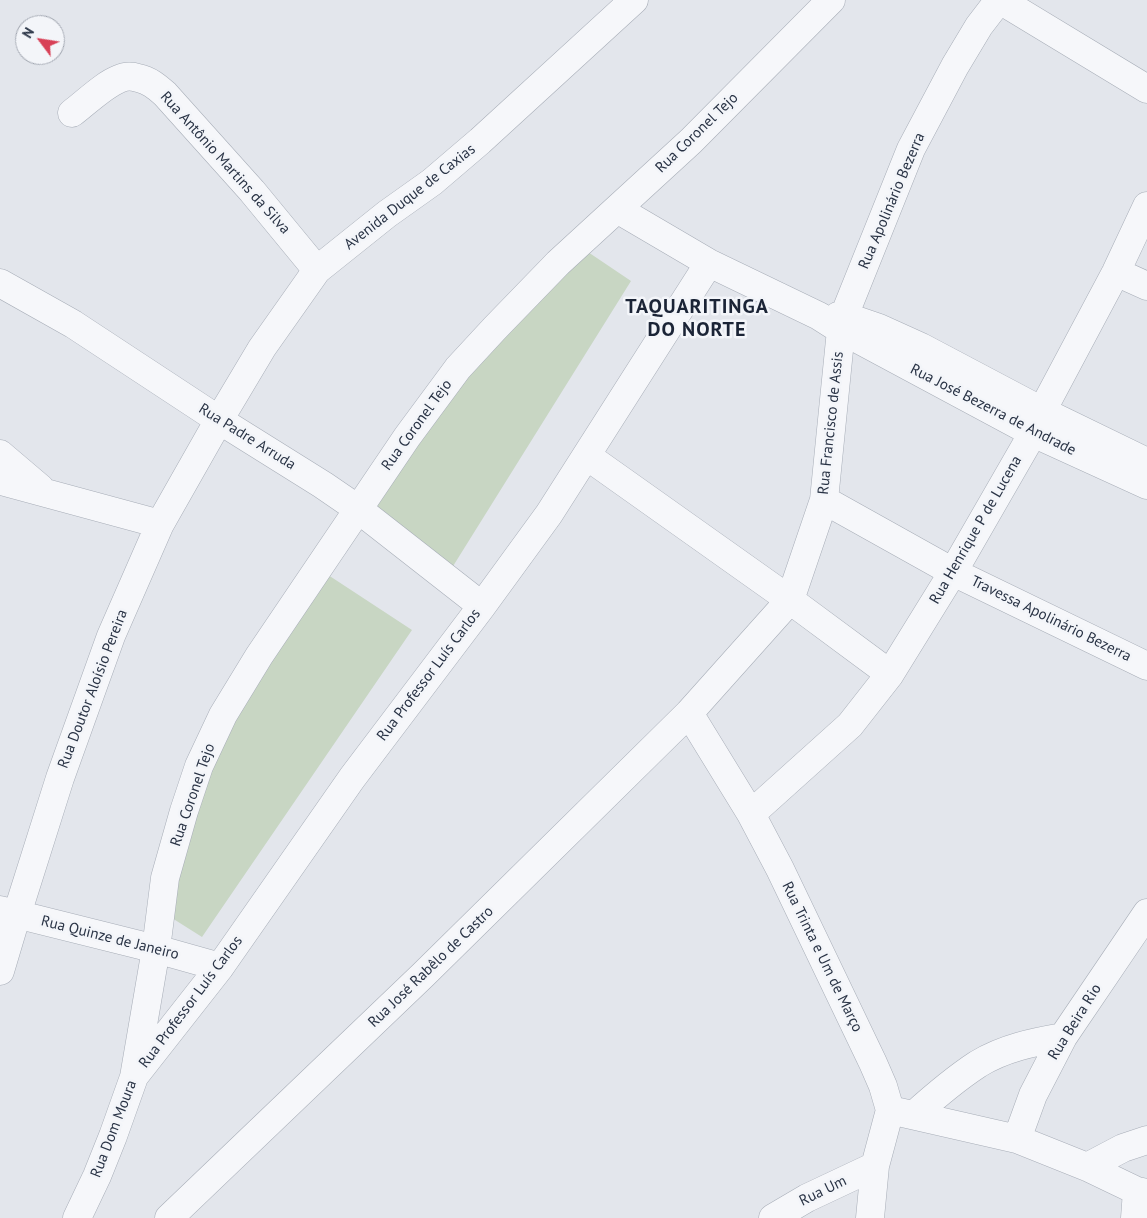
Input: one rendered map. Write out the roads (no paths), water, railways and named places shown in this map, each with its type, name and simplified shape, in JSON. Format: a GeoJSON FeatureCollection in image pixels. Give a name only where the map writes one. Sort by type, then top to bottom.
{"type":"FeatureCollection","features":[{"type":"Feature","properties":{"kind":"street","name":"Avenida Duque de Caxias"},"geometry":{"type":"LineString","coordinates":[[218,420],[262,348],[317,270],[387,214],[432,182],[634,0]]}},
{"type":"Feature","properties":{"kind":"street","name":"Rua Coronel Tejo"},"geometry":{"type":"LineString","coordinates":[[156,949],[165,878],[184,811],[199,766],[223,715],[259,656],[418,422],[458,368],[558,263],[691,142],[831,0]]}},
{"type":"Feature","properties":{"kind":"street"},"geometry":{"type":"LineString","coordinates":[[1000,0],[1147,89]]}},
{"type":"Feature","properties":{"kind":"street","name":"Rua Apolinário Bezerra"},"geometry":{"type":"LineString","coordinates":[[835,321],[911,149],[955,66],[979,26],[1000,0]]}},
{"type":"Feature","properties":{"kind":"street","name":"Rua Antônio Martins da Silva"},"geometry":{"type":"LineString","coordinates":[[72,113],[119,78],[137,77],[152,84],[165,94],[252,191],[317,270]]}},
{"type":"Feature","properties":{"kind":"street","name":"Rua Henrique P de Lucena"},"geometry":{"type":"LineString","coordinates":[[751,814],[850,724],[890,674],[953,572],[1037,422],[1116,272],[1147,206]]}},
{"type":"Feature","properties":{"kind":"street","name":"Rua José Bezerra de Andrade"},"geometry":{"type":"LineString","coordinates":[[617,209],[709,262],[835,321],[1037,422],[1147,486]]}},
{"type":"Feature","properties":{"kind":"street","name":"Rua Professor Luís Carlos"},"geometry":{"type":"LineString","coordinates":[[134,1077],[220,967],[352,778],[549,514],[709,262]]}},
{"type":"Feature","properties":{"kind":"street"},"geometry":{"type":"LineString","coordinates":[[1116,272],[1147,286]]}},
{"type":"Feature","properties":{"kind":"street","name":"Rua Padre Arruda"},"geometry":{"type":"LineString","coordinates":[[0,283],[73,324],[218,420],[308,475],[358,509],[482,606]]}},
{"type":"Feature","properties":{"kind":"street","name":"Rua Francisco de Assis"},"geometry":{"type":"LineString","coordinates":[[689,713],[790,600],[824,500],[835,321]]}},
{"type":"Feature","properties":{"kind":"street","name":"Rua Doutor Aloísio Pereira"},"geometry":{"type":"LineString","coordinates":[[0,971],[8,912],[60,778],[111,636],[160,524],[218,420]]}},
{"type":"Feature","properties":{"kind":"street","name":"Rua José Bezerra de Andrade"},"geometry":{"type":"LineString","coordinates":[[1037,422],[1147,462]]}},
{"type":"Feature","properties":{"kind":"street"},"geometry":{"type":"LineString","coordinates":[[0,454],[45,492]]}},
{"type":"Feature","properties":{"kind":"street"},"geometry":{"type":"LineString","coordinates":[[586,456],[790,600],[890,674]]}},
{"type":"Feature","properties":{"kind":"street"},"geometry":{"type":"LineString","coordinates":[[2,486],[45,492],[160,524]]}},
{"type":"Feature","properties":{"kind":"street","name":"Travessa Apolinário Bezerra"},"geometry":{"type":"LineString","coordinates":[[824,500],[953,572],[1147,666]]}},
{"type":"Feature","properties":{"kind":"street","name":"Rua Trinta e Um de Março"},"geometry":{"type":"LineString","coordinates":[[689,713],[751,814],[874,1062],[882,1086],[902,1113]]}},
{"type":"Feature","properties":{"kind":"street","name":"Rua José Rabêlo de Castro"},"geometry":{"type":"LineString","coordinates":[[169,1218],[423,975],[689,713]]}},
{"type":"Feature","properties":{"kind":"street","name":"Rua Quinze de Janeiro"},"geometry":{"type":"LineString","coordinates":[[8,912],[220,967]]}},
{"type":"Feature","properties":{"kind":"street","name":"Rua Beira Rio"},"geometry":{"type":"LineString","coordinates":[[1017,1139],[1033,1095],[1063,1037],[1147,913]]}},
{"type":"Feature","properties":{"kind":"street","name":"Rua Dom Moura"},"geometry":{"type":"LineString","coordinates":[[77,1218],[97,1176],[134,1077],[156,949]]}},
{"type":"Feature","properties":{"kind":"street"},"geometry":{"type":"LineString","coordinates":[[870,1218],[875,1166],[902,1113],[980,1063],[1020,1046],[1063,1037]]}},
{"type":"Feature","properties":{"kind":"street"},"geometry":{"type":"LineString","coordinates":[[902,1113],[1017,1139],[1087,1167],[1142,1192],[1135,1218]]}},
{"type":"Feature","properties":{"kind":"street"},"geometry":{"type":"LineString","coordinates":[[1087,1167],[1123,1148],[1147,1140]]}},
{"type":"Feature","properties":{"kind":"street","name":"Rua Um"},"geometry":{"type":"LineString","coordinates":[[773,1218],[807,1198],[875,1166]]}},
{"type":"Feature","properties":{"kind":"district","name":"TAQUARITINGA DO NORTE"},"geometry":{"type":"Point","coordinates":[697,318]}}]}
